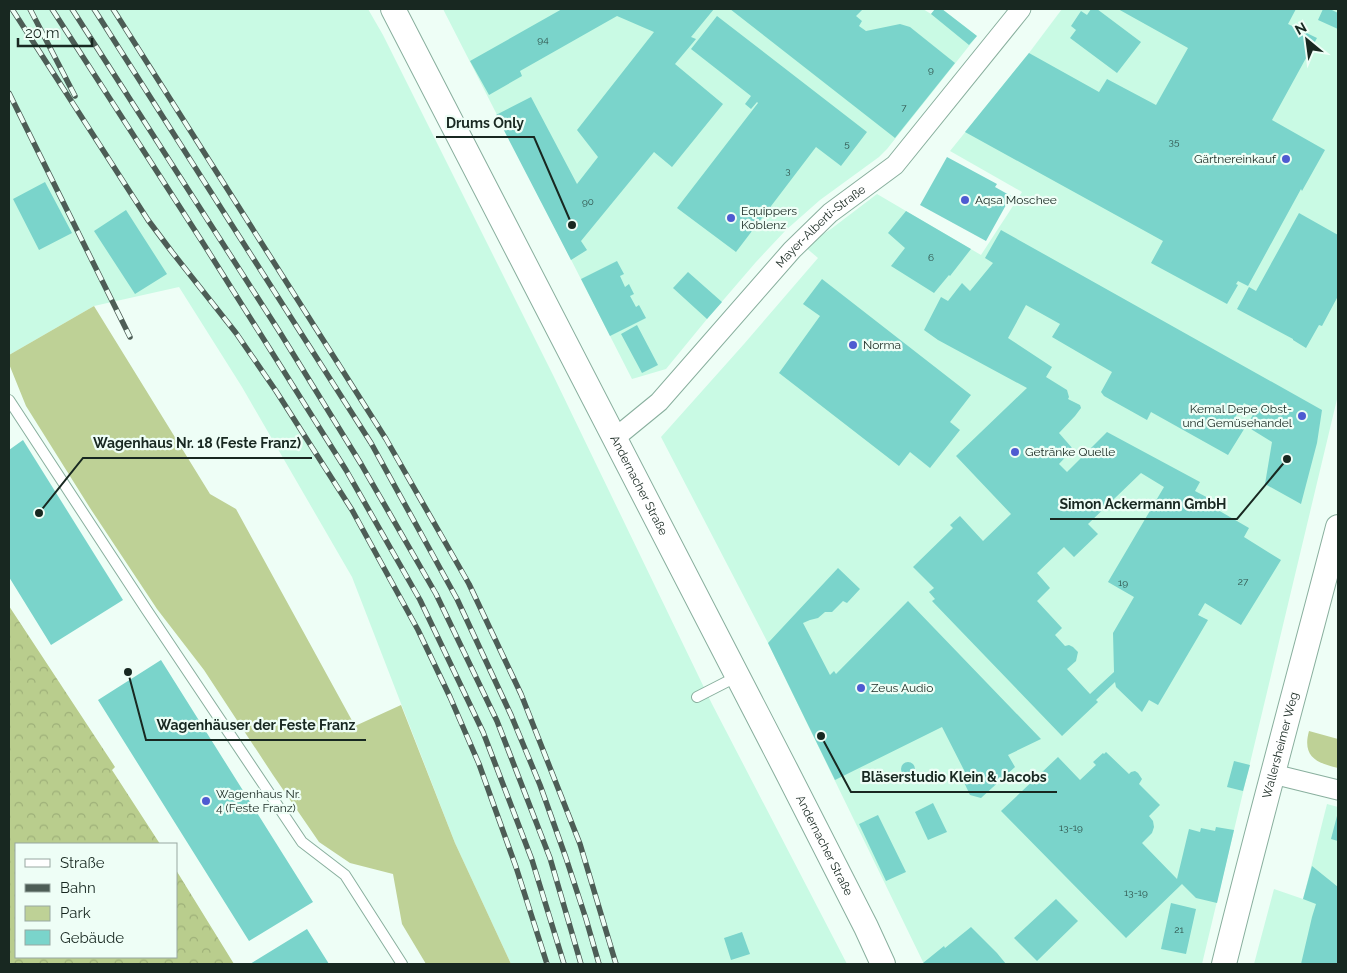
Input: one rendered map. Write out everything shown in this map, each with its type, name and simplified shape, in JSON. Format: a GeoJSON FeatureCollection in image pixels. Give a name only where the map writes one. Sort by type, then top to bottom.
{"type":"FeatureCollection","features":[{"type":"Feature","properties":{"kind":"street","name":"Andernacher Straße"},"geometry":{"type":"LineString","coordinates":[[393,9],[616,438],[884,964]]}},
{"type":"Feature","properties":{"kind":"street","name":"Mayer-Alberti-Straße"},"geometry":{"type":"LineString","coordinates":[[616,438],[659,402],[792,250],[830,214],[895,165],[1021,9]]}},
{"type":"Feature","properties":{"kind":"street","name":"Wallersheimer Weg"},"geometry":{"type":"LineString","coordinates":[[1224,964],[1252,847],[1274,774],[1338,527]]}},
{"type":"Feature","properties":{"kind":"street"},"geometry":{"type":"LineString","coordinates":[[1274,774],[1338,790]]}},
{"type":"Feature","properties":{"kind":"lane"},"geometry":{"type":"LineString","coordinates":[[9,400],[302,842],[345,875],[402,964]]}},
{"type":"Feature","properties":{"kind":"lane"},"geometry":{"type":"LineString","coordinates":[[697,697],[738,676]]}},
{"type":"Feature","properties":{"kind":"shaded area"},"geometry":{"type":"Polygon","coordinates":[[[9,9],[368,9],[383,35],[554,377],[712,704],[847,964],[511,964],[455,843],[352,577],[242,387],[179,287],[94,306],[9,355],[9,9]]]}},
{"type":"Feature","properties":{"kind":"shaded area"},"geometry":{"type":"Polygon","coordinates":[[[443,9],[923,9],[931,14],[935,9],[942,9],[977,36],[887,149],[879,157],[820,200],[786,230],[756,262],[666,369],[632,379],[443,9]]]}},
{"type":"Feature","properties":{"kind":"shaded area"},"geometry":{"type":"Polygon","coordinates":[[[1062,9],[1338,9],[1338,395],[1202,964],[924,964],[768,643],[661,437],[818,258],[804,246],[831,229],[877,194],[981,255],[1022,192],[950,151],[1062,9]]]}},
{"type":"Feature","properties":{"kind":"shaded area"},"geometry":{"type":"Polygon","coordinates":[[[1327,804],[1338,807],[1338,964],[1254,964],[1274,889],[1303,899],[1327,804]]]}},
{"type":"Feature","properties":{"kind":"green space"},"geometry":{"type":"Polygon","coordinates":[[[94,306],[210,494],[236,509],[355,726],[401,705],[455,843],[511,964],[426,964],[402,924],[393,874],[350,863],[319,842],[204,670],[157,609],[90,508],[26,406],[9,364],[9,355],[94,306]]]}},
{"type":"Feature","properties":{"kind":"green space"},"geometry":{"type":"Polygon","coordinates":[[[9,606],[115,767],[112,770],[159,843],[15,843],[15,958],[178,958],[178,873],[234,964],[9,964],[9,606]]]}},
{"type":"Feature","properties":{"kind":"green space"},"geometry":{"type":"Polygon","coordinates":[[[1309,731],[1338,739],[1338,768],[1317,761],[1309,752],[1307,740],[1309,731]]]}},
{"type":"Feature","properties":{"kind":"building"},"geometry":{"type":"Polygon","coordinates":[[[562,9],[714,9],[691,37],[696,39],[675,64],[723,104],[672,167],[654,152],[581,241],[587,250],[571,260],[496,115],[531,97],[577,184],[598,157],[577,130],[654,32],[617,16],[520,71],[522,76],[489,95],[470,61],[562,9]]]}},
{"type":"Feature","properties":{"kind":"building"},"geometry":{"type":"Polygon","coordinates":[[[730,9],[863,9],[856,16],[862,21],[859,26],[866,31],[900,24],[910,27],[955,63],[895,138],[730,9]]]}},
{"type":"Feature","properties":{"kind":"building"},"geometry":{"type":"Polygon","coordinates":[[[935,9],[942,9],[977,36],[969,45],[931,14],[935,9]]]}},
{"type":"Feature","properties":{"kind":"building"},"geometry":{"type":"Polygon","coordinates":[[[1091,9],[1097,9],[1141,42],[1117,73],[1070,38],[1076,30],[1071,26],[1081,11],[1087,15],[1091,9]]]}},
{"type":"Feature","properties":{"kind":"building"},"geometry":{"type":"Polygon","coordinates":[[[1118,9],[1296,9],[1288,24],[1317,38],[1272,120],[1325,150],[1302,191],[1301,189],[1248,286],[1238,281],[1236,284],[1238,285],[1227,304],[1151,263],[1163,241],[965,132],[1029,53],[1099,92],[1107,79],[1156,105],[1188,48],[1118,9]]]}},
{"type":"Feature","properties":{"kind":"building"},"geometry":{"type":"Polygon","coordinates":[[[1323,9],[1330,9],[1338,13],[1338,29],[1318,20],[1323,9]]]}},
{"type":"Feature","properties":{"kind":"building"},"geometry":{"type":"Polygon","coordinates":[[[717,16],[867,132],[841,166],[816,147],[736,252],[677,208],[758,103],[751,109],[745,104],[751,96],[691,49],[717,16]]]}},
{"type":"Feature","properties":{"kind":"building","name":"Aqsa Moschee"},"geometry":{"type":"Polygon","coordinates":[[[947,157],[997,184],[995,187],[1011,196],[986,241],[920,205],[947,157]]]}},
{"type":"Feature","properties":{"kind":"building"},"geometry":{"type":"Polygon","coordinates":[[[45,182],[72,233],[39,250],[13,199],[45,182]]]}},
{"type":"Feature","properties":{"kind":"building"},"geometry":{"type":"Polygon","coordinates":[[[126,210],[167,274],[135,294],[94,231],[126,210]]]}},
{"type":"Feature","properties":{"kind":"building"},"geometry":{"type":"Polygon","coordinates":[[[906,211],[971,249],[934,293],[891,266],[905,248],[888,233],[906,211]]]}},
{"type":"Feature","properties":{"kind":"building"},"geometry":{"type":"Polygon","coordinates":[[[1299,213],[1338,235],[1338,296],[1322,326],[1319,325],[1306,348],[1237,309],[1249,287],[1256,291],[1299,213]]]}},
{"type":"Feature","properties":{"kind":"building"},"geometry":{"type":"Polygon","coordinates":[[[1001,230],[1322,410],[1317,443],[1301,504],[1265,484],[1272,442],[1246,426],[1228,455],[1151,412],[1147,420],[1104,396],[1101,392],[1112,372],[1052,337],[1060,324],[1026,305],[1008,338],[1052,367],[1046,377],[1067,390],[1068,399],[1080,405],[1081,408],[1059,433],[1073,449],[1059,464],[1067,472],[1107,432],[1200,482],[1195,491],[1214,501],[1211,506],[1249,528],[1244,537],[1281,560],[1241,625],[1205,603],[1198,615],[1208,620],[1158,705],[1149,700],[1142,712],[1116,687],[1115,682],[1096,700],[1098,702],[1062,736],[932,601],[935,599],[929,592],[934,588],[913,567],[953,528],[950,525],[960,516],[983,541],[1011,514],[956,456],[1027,388],[938,340],[924,330],[941,297],[948,301],[962,283],[970,291],[993,263],[985,258],[1001,230]],[[1244,403],[1234,419],[1246,426],[1256,410],[1244,403]],[[1141,473],[1088,524],[1098,534],[1074,557],[1064,547],[1037,573],[1050,588],[1037,601],[1062,628],[1055,635],[1065,646],[1069,645],[1078,652],[1076,661],[1067,669],[1090,694],[1114,672],[1113,633],[1134,597],[1108,582],[1164,487],[1141,473]]]}},
{"type":"Feature","properties":{"kind":"building"},"geometry":{"type":"Polygon","coordinates":[[[617,261],[624,274],[620,276],[625,287],[629,284],[634,294],[630,296],[636,307],[639,305],[646,318],[610,336],[581,279],[617,261]]]}},
{"type":"Feature","properties":{"kind":"building"},"geometry":{"type":"Polygon","coordinates":[[[688,272],[722,302],[707,319],[673,288],[688,272]]]}},
{"type":"Feature","properties":{"kind":"building","name":"Norma"},"geometry":{"type":"Polygon","coordinates":[[[822,279],[971,395],[950,422],[960,430],[930,468],[910,452],[899,466],[779,373],[820,316],[803,304],[822,279]]]}},
{"type":"Feature","properties":{"kind":"building"},"geometry":{"type":"Polygon","coordinates":[[[637,325],[658,365],[642,373],[621,334],[637,325]]]}},
{"type":"Feature","properties":{"kind":"building"},"geometry":{"type":"Polygon","coordinates":[[[23,440],[123,600],[51,645],[9,577],[9,450],[23,440]]]}},
{"type":"Feature","properties":{"kind":"building"},"geometry":{"type":"Polygon","coordinates":[[[838,568],[860,589],[847,603],[843,601],[832,612],[825,612],[818,618],[803,623],[830,675],[834,671],[836,674],[908,601],[1041,739],[1008,755],[1015,767],[981,798],[970,795],[962,778],[967,776],[942,727],[835,780],[768,643],[838,568]]]}},
{"type":"Feature","properties":{"kind":"building","name":"Wagenhaus Nr. 4 (Feste Franz)"},"geometry":{"type":"Polygon","coordinates":[[[161,660],[313,902],[249,941],[98,700],[161,660]]]}},
{"type":"Feature","properties":{"kind":"building"},"geometry":{"type":"Polygon","coordinates":[[[1106,752],[1129,774],[1135,771],[1138,773],[1142,779],[1139,784],[1160,805],[1149,816],[1153,821],[1154,827],[1152,833],[1142,843],[1177,879],[1189,829],[1200,832],[1201,828],[1215,831],[1216,827],[1234,830],[1217,903],[1196,898],[1182,884],[1126,938],[1001,811],[1058,757],[1080,780],[1096,765],[1093,762],[1106,752]]]}},
{"type":"Feature","properties":{"kind":"building"},"geometry":{"type":"Polygon","coordinates":[[[1234,761],[1250,765],[1243,791],[1227,787],[1234,761]]]}},
{"type":"Feature","properties":{"kind":"building"},"geometry":{"type":"Polygon","coordinates":[[[905,762],[911,762],[915,769],[911,776],[905,776],[901,772],[901,766],[905,762]]]}},
{"type":"Feature","properties":{"kind":"building"},"geometry":{"type":"Polygon","coordinates":[[[933,803],[947,832],[928,840],[915,812],[933,803]]]}},
{"type":"Feature","properties":{"kind":"building"},"geometry":{"type":"Polygon","coordinates":[[[1338,812],[1338,841],[1331,839],[1338,812]]]}},
{"type":"Feature","properties":{"kind":"building"},"geometry":{"type":"Polygon","coordinates":[[[878,815],[906,872],[886,881],[859,824],[878,815]]]}},
{"type":"Feature","properties":{"kind":"building"},"geometry":{"type":"Polygon","coordinates":[[[1312,866],[1338,887],[1338,964],[1301,964],[1316,904],[1303,899],[1312,866]]]}},
{"type":"Feature","properties":{"kind":"building"},"geometry":{"type":"Polygon","coordinates":[[[1056,899],[1078,921],[1037,961],[1014,938],[1056,899]]]}},
{"type":"Feature","properties":{"kind":"building"},"geometry":{"type":"Polygon","coordinates":[[[1171,903],[1196,909],[1186,954],[1161,949],[1171,903]]]}},
{"type":"Feature","properties":{"kind":"building"},"geometry":{"type":"Polygon","coordinates":[[[971,927],[1006,964],[923,963],[944,946],[945,948],[971,927]]]}},
{"type":"Feature","properties":{"kind":"building"},"geometry":{"type":"Polygon","coordinates":[[[307,929],[329,964],[250,964],[307,929]]]}},
{"type":"Feature","properties":{"kind":"building"},"geometry":{"type":"Polygon","coordinates":[[[742,932],[750,954],[731,960],[724,938],[742,932]]]}},
{"type":"Feature","properties":{"kind":"railway"},"geometry":{"type":"LineString","coordinates":[[12,9],[148,220],[236,333],[276,391],[352,510],[418,630],[479,764],[516,867],[547,964]]}},
{"type":"Feature","properties":{"kind":"railway"},"geometry":{"type":"LineString","coordinates":[[30,9],[75,96]]}},
{"type":"Feature","properties":{"kind":"railway"},"geometry":{"type":"LineString","coordinates":[[52,9],[346,470],[420,600],[483,732],[532,860],[564,964]]}},
{"type":"Feature","properties":{"kind":"railway"},"geometry":{"type":"LineString","coordinates":[[72,9],[279,331],[361,464],[436,594],[497,721],[550,858],[581,964]]}},
{"type":"Feature","properties":{"kind":"railway"},"geometry":{"type":"LineString","coordinates":[[94,9],[371,443],[457,599],[511,715],[540,785],[566,858],[599,964]]}},
{"type":"Feature","properties":{"kind":"railway"},"geometry":{"type":"LineString","coordinates":[[113,9],[386,439],[469,584],[521,694],[580,844],[616,964]]}},
{"type":"Feature","properties":{"kind":"railway"},"geometry":{"type":"LineString","coordinates":[[9,93],[130,337]]}},
{"type":"Feature","properties":{"kind":"place","name":"Gärtnereinkauf"},"geometry":{"type":"Point","coordinates":[1286,159]}},
{"type":"Feature","properties":{"kind":"place","name":"Aqsa Moschee"},"geometry":{"type":"Point","coordinates":[965,200]}},
{"type":"Feature","properties":{"kind":"place","name":"Equippers Koblenz"},"geometry":{"type":"Point","coordinates":[731,218]}},
{"type":"Feature","properties":{"kind":"place","name":"Drums Only"},"geometry":{"type":"Point","coordinates":[572,225]}},
{"type":"Feature","properties":{"kind":"place","name":"Norma"},"geometry":{"type":"Point","coordinates":[853,345]}},
{"type":"Feature","properties":{"kind":"place","name":"Kemal Depe Obst- und Gemüsehandel"},"geometry":{"type":"Point","coordinates":[1302,416]}},
{"type":"Feature","properties":{"kind":"place","name":"Getränke Quelle"},"geometry":{"type":"Point","coordinates":[1015,452]}},
{"type":"Feature","properties":{"kind":"place","name":"Simon Ackermann GmbH"},"geometry":{"type":"Point","coordinates":[1287,459]}},
{"type":"Feature","properties":{"kind":"place","name":"Wagenhaus Nr. 18 (Feste Franz)"},"geometry":{"type":"Point","coordinates":[39,513]}},
{"type":"Feature","properties":{"kind":"place","name":"Wagenhäuser der Feste Franz"},"geometry":{"type":"Point","coordinates":[128,672]}},
{"type":"Feature","properties":{"kind":"place","name":"Zeus Audio"},"geometry":{"type":"Point","coordinates":[861,688]}},
{"type":"Feature","properties":{"kind":"place","name":"Bläserstudio Klein & Jacobs"},"geometry":{"type":"Point","coordinates":[821,736]}},
{"type":"Feature","properties":{"kind":"place","name":"Wagenhaus Nr. 4 (Feste Franz)"},"geometry":{"type":"Point","coordinates":[206,801]}}]}
